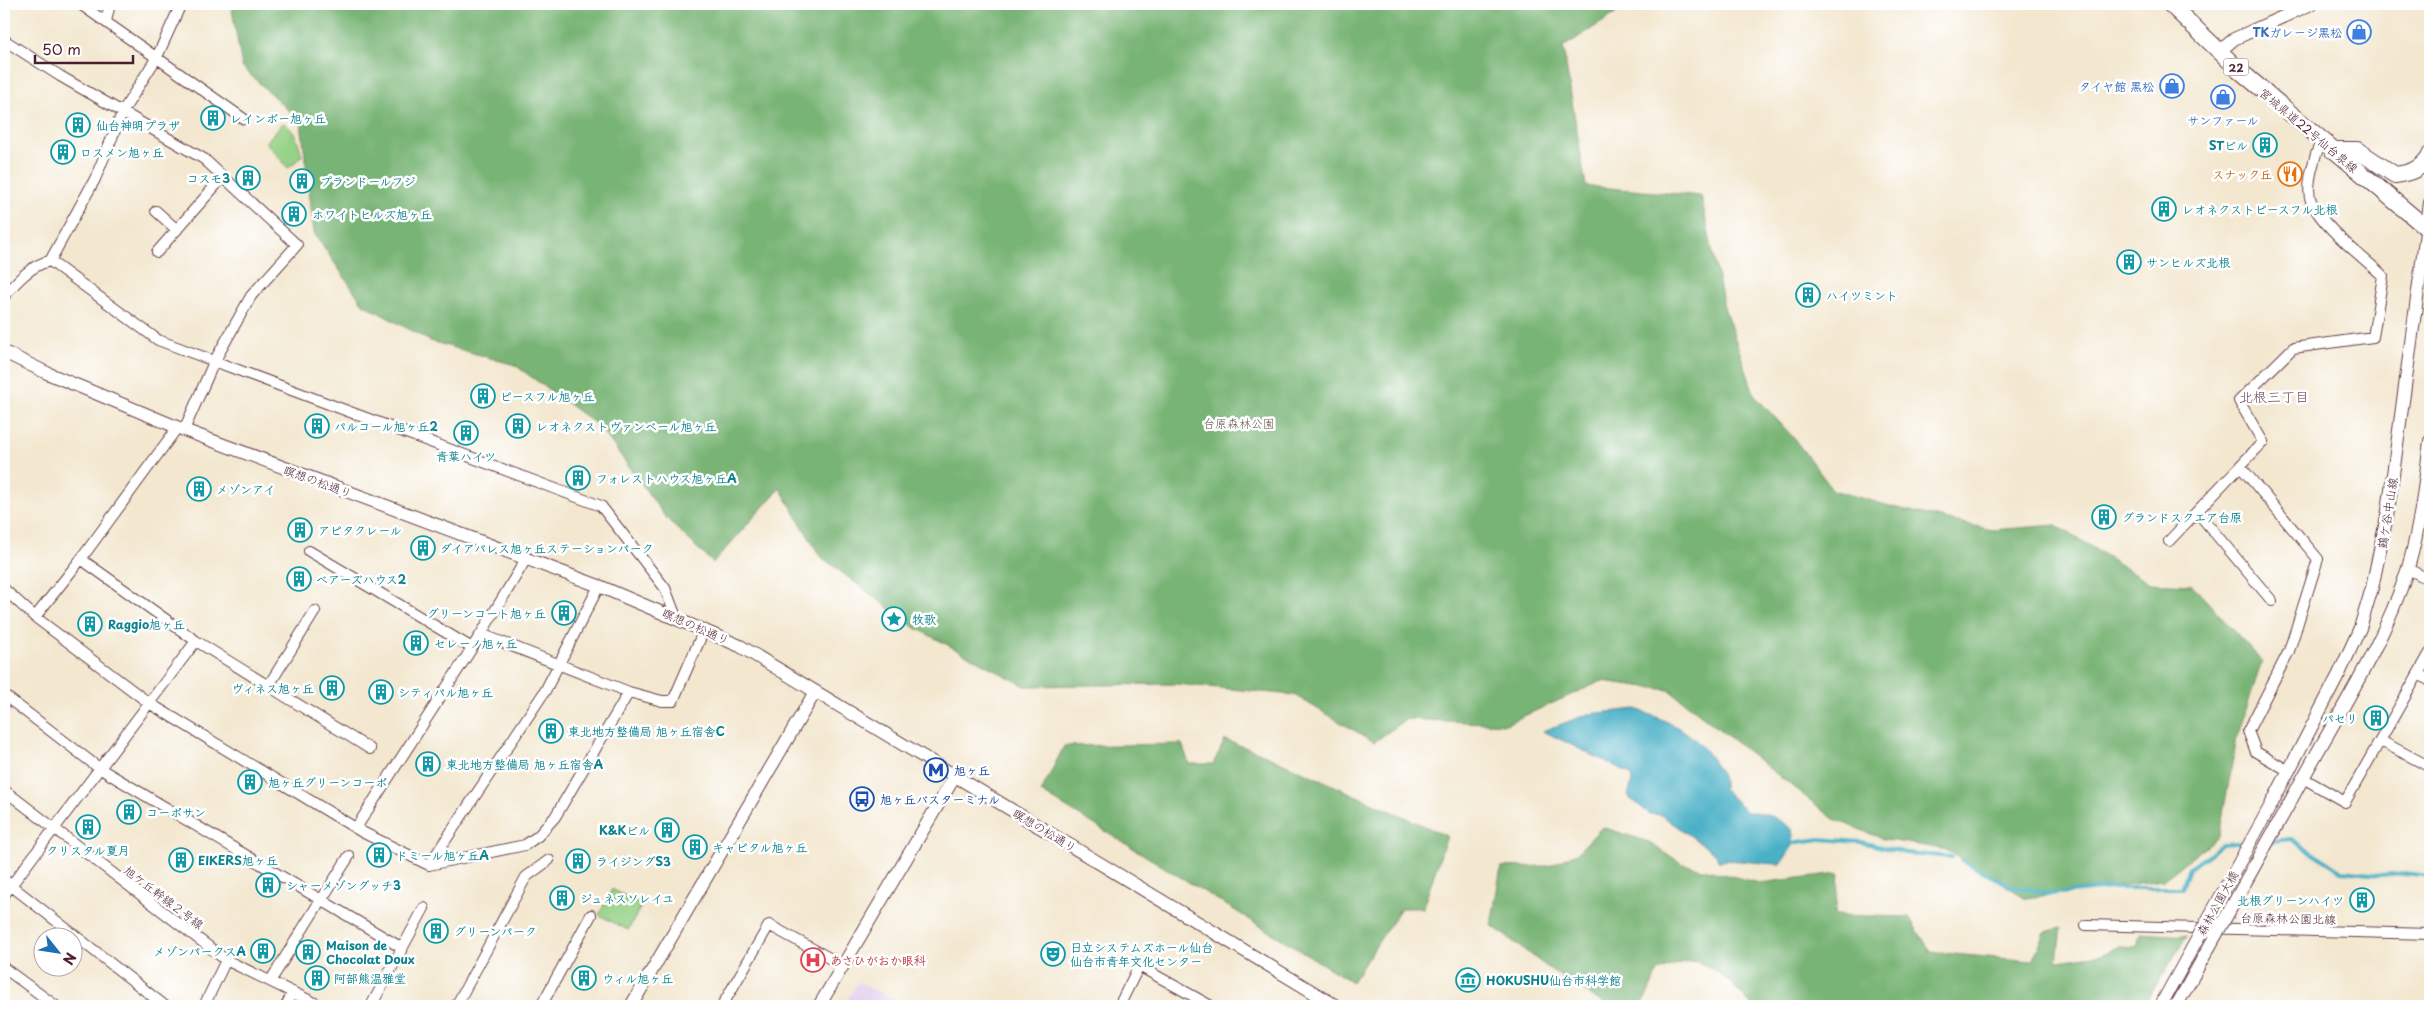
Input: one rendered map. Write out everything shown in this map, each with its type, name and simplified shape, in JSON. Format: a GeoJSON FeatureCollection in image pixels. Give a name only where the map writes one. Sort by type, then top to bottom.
{"type":"FeatureCollection","features":[{"type":"Feature","properties":{"kind":"main road","name":"宮城県道22号仙台泉線"},"geometry":{"type":"LineString","coordinates":[[2170,4],[2219,52],[2326,146],[2428,229]]}},
{"type":"Feature","properties":{"kind":"main road"},"geometry":{"type":"LineString","coordinates":[[2326,146],[2357,150],[2395,175],[2412,172],[2426,163],[2430,155]]}},
{"type":"Feature","properties":{"kind":"street"},"geometry":{"type":"LineString","coordinates":[[80,4],[157,56],[244,119]]}},
{"type":"Feature","properties":{"kind":"street"},"geometry":{"type":"LineString","coordinates":[[106,21],[110,4]]}},
{"type":"Feature","properties":{"kind":"street"},"geometry":{"type":"LineString","coordinates":[[50,261],[95,179],[123,111],[157,56],[181,4]]}},
{"type":"Feature","properties":{"kind":"street"},"geometry":{"type":"LineString","coordinates":[[2219,52],[2234,39],[2311,4]]}},
{"type":"Feature","properties":{"kind":"street"},"geometry":{"type":"LineString","coordinates":[[4,40],[60,76],[204,159],[297,245],[251,296],[214,362],[180,429],[35,617]]}},
{"type":"Feature","properties":{"kind":"street"},"geometry":{"type":"LineString","coordinates":[[2169,541],[2198,513],[2263,442],[2239,401],[2293,348],[2373,337],[2383,276],[2324,221],[2310,199],[2312,163],[2326,146]]}},
{"type":"Feature","properties":{"kind":"street"},"geometry":{"type":"LineString","coordinates":[[157,252],[223,177]]}},
{"type":"Feature","properties":{"kind":"street","name":"鶴ケ谷中山線"},"geometry":{"type":"LineString","coordinates":[[2272,803],[2343,666],[2360,628],[2372,588],[2388,511],[2428,229],[2430,203]]}},
{"type":"Feature","properties":{"kind":"street"},"geometry":{"type":"LineString","coordinates":[[156,211],[177,230]]}},
{"type":"Feature","properties":{"kind":"street"},"geometry":{"type":"LineString","coordinates":[[4,296],[20,278],[43,262],[50,261],[158,340],[601,506],[665,588],[676,617]]}},
{"type":"Feature","properties":{"kind":"street","name":"瞑想の松通り"},"geometry":{"type":"LineString","coordinates":[[4,352],[40,370],[180,429],[599,586],[676,617],[740,646],[1336,1006]]}},
{"type":"Feature","properties":{"kind":"street","name":"森林公園大橋"},"geometry":{"type":"LineString","coordinates":[[2178,1005],[2358,680],[2408,569],[2420,514],[2430,441]]}},
{"type":"Feature","properties":{"kind":"street"},"geometry":{"type":"LineString","coordinates":[[2240,466],[2318,559],[2289,651],[2248,731],[2256,752],[2289,771]]}},
{"type":"Feature","properties":{"kind":"street"},"geometry":{"type":"LineString","coordinates":[[2198,513],[2272,601]]}},
{"type":"Feature","properties":{"kind":"street"},"geometry":{"type":"LineString","coordinates":[[310,551],[472,648]]}},
{"type":"Feature","properties":{"kind":"street"},"geometry":{"type":"LineString","coordinates":[[81,559],[196,641],[370,749]]}},
{"type":"Feature","properties":{"kind":"street"},"geometry":{"type":"LineString","coordinates":[[356,828],[482,634],[526,559]]}},
{"type":"Feature","properties":{"kind":"street"},"geometry":{"type":"LineString","coordinates":[[2408,569],[2430,580]]}},
{"type":"Feature","properties":{"kind":"street"},"geometry":{"type":"LineString","coordinates":[[429,865],[545,691],[599,586]]}},
{"type":"Feature","properties":{"kind":"street"},"geometry":{"type":"LineString","coordinates":[[4,589],[35,617],[149,702],[356,828],[429,865],[525,845],[538,836],[555,817],[629,692]]}},
{"type":"Feature","properties":{"kind":"street"},"geometry":{"type":"LineString","coordinates":[[269,685],[315,611]]}},
{"type":"Feature","properties":{"kind":"street"},"geometry":{"type":"LineString","coordinates":[[482,634],[629,692],[662,701],[673,701],[704,630]]}},
{"type":"Feature","properties":{"kind":"street"},"geometry":{"type":"LineString","coordinates":[[4,895],[7,883],[54,828],[196,641]]}},
{"type":"Feature","properties":{"kind":"street"},"geometry":{"type":"LineString","coordinates":[[2303,778],[2345,802],[2430,653]]}},
{"type":"Feature","properties":{"kind":"street"},"geometry":{"type":"LineString","coordinates":[[2419,674],[2430,680]]}},
{"type":"Feature","properties":{"kind":"street"},"geometry":{"type":"LineString","coordinates":[[631,1006],[815,692]]}},
{"type":"Feature","properties":{"kind":"street"},"geometry":{"type":"LineString","coordinates":[[4,695],[99,768],[319,903],[402,948]]}},
{"type":"Feature","properties":{"kind":"street"},"geometry":{"type":"LineString","coordinates":[[2381,741],[2430,767]]}},
{"type":"Feature","properties":{"kind":"street"},"geometry":{"type":"LineString","coordinates":[[819,1006],[955,776]]}},
{"type":"Feature","properties":{"kind":"street","name":"旭ケ丘幹線２号線"},"geometry":{"type":"LineString","coordinates":[[4,790],[226,960],[271,980],[321,1006]]}},
{"type":"Feature","properties":{"kind":"street","name":"森林公園大橋"},"geometry":{"type":"LineString","coordinates":[[2161,1005],[2272,803]]}},
{"type":"Feature","properties":{"kind":"street"},"geometry":{"type":"LineString","coordinates":[[271,980],[349,856]]}},
{"type":"Feature","properties":{"kind":"street"},"geometry":{"type":"LineString","coordinates":[[456,1006],[526,877],[549,860]]}},
{"type":"Feature","properties":{"kind":"street"},"geometry":{"type":"LineString","coordinates":[[7,883],[165,1006]]}},
{"type":"Feature","properties":{"kind":"street"},"geometry":{"type":"LineString","coordinates":[[371,1006],[424,908]]}},
{"type":"Feature","properties":{"kind":"street"},"geometry":{"type":"LineString","coordinates":[[542,1006],[592,915]]}},
{"type":"Feature","properties":{"kind":"street"},"geometry":{"type":"LineString","coordinates":[[722,1006],[769,925],[842,965]]}},
{"type":"Feature","properties":{"kind":"street","name":"台原森林公園北線"},"geometry":{"type":"LineString","coordinates":[[2086,925],[2430,934]]}},
{"type":"Feature","properties":{"kind":"street"},"geometry":{"type":"LineString","coordinates":[[204,1006],[226,960]]}},
{"type":"Feature","properties":{"kind":"street"},"geometry":{"type":"LineString","coordinates":[[1119,1006],[1138,966],[1211,1006]]}},
{"type":"Feature","properties":{"kind":"street"},"geometry":{"type":"LineString","coordinates":[[4,968],[56,1006]]}},
{"type":"Feature","properties":{"kind":"street"},"geometry":{"type":"LineString","coordinates":[[286,1006],[293,992]]}},
{"type":"Feature","properties":{"kind":"shaded area"},"geometry":{"type":"Polygon","coordinates":[[[858,982],[886,996],[905,1006],[844,1006],[858,982]]]}},
{"type":"Feature","properties":{"kind":"green space","name":"台原森林公園"},"geometry":{"type":"Polygon","coordinates":[[[231,4],[1625,4],[1615,14],[1563,47],[1586,186],[1701,196],[1724,307],[1755,396],[1792,436],[1833,490],[1897,508],[1992,530],[2056,525],[2150,583],[2192,585],[2262,661],[2237,737],[2219,836],[2163,880],[2026,898],[1948,850],[1883,839],[1834,819],[1669,690],[1602,681],[1506,724],[1407,719],[1374,742],[1294,695],[1176,684],[1025,686],[914,627],[820,556],[780,488],[713,563],[666,518],[600,427],[515,365],[430,341],[363,304],[314,233],[301,122],[242,67],[231,4]]]}},
{"type":"Feature","properties":{"kind":"green space"},"geometry":{"type":"Polygon","coordinates":[[[283,123],[294,133],[302,156],[288,168],[266,142],[283,123]]]}},
{"type":"Feature","properties":{"kind":"green space"},"geometry":{"type":"Polygon","coordinates":[[[1225,740],[1261,753],[1447,836],[1423,908],[1401,908],[1352,982],[1041,792],[1064,746],[1182,744],[1189,764],[1213,764],[1225,740]]]}},
{"type":"Feature","properties":{"kind":"green space"},"geometry":{"type":"Polygon","coordinates":[[[1602,827],[1646,841],[1683,864],[1759,883],[1839,873],[1835,915],[1909,917],[1931,952],[2032,961],[2045,932],[2061,928],[2057,961],[2101,955],[2119,946],[2137,947],[2140,933],[2187,936],[2143,1006],[1752,1006],[1720,974],[1705,965],[1693,961],[1658,971],[1642,1006],[1607,1006],[1547,967],[1491,925],[1501,867],[1549,866],[1577,853],[1602,827]]]}},
{"type":"Feature","properties":{"kind":"green space"},"geometry":{"type":"Polygon","coordinates":[[[612,889],[642,905],[628,930],[599,915],[612,889]]]}},
{"type":"Feature","properties":{"kind":"water"},"geometry":{"type":"Polygon","coordinates":[[[1636,709],[1670,723],[1689,734],[1705,750],[1720,771],[1723,789],[1747,812],[1771,816],[1792,829],[1794,844],[1781,864],[1718,861],[1716,854],[1661,815],[1650,814],[1628,797],[1632,780],[1631,774],[1543,731],[1588,714],[1636,709]]]}},
{"type":"Feature","properties":{"kind":"waterway"},"geometry":{"type":"LineString","coordinates":[[1791,843],[1820,839],[1861,842],[1906,853],[1952,857]]}},
{"type":"Feature","properties":{"kind":"waterway"},"geometry":{"type":"LineString","coordinates":[[2272,841],[2291,839],[2342,871],[2381,875],[2404,873],[2430,876]]}},
{"type":"Feature","properties":{"kind":"waterway"},"geometry":{"type":"LineString","coordinates":[[1962,861],[2009,885],[2049,894],[2112,888],[2182,888],[2189,868],[2222,844],[2248,842]]}},
{"type":"Feature","properties":{"kind":"place","name":"TKガレージ黒松"},"geometry":{"type":"Point","coordinates":[2359,32]}},
{"type":"Feature","properties":{"kind":"place","name":"タイヤ館 黒松"},"geometry":{"type":"Point","coordinates":[2172,86]}},
{"type":"Feature","properties":{"kind":"place","name":"サンファール"},"geometry":{"type":"Point","coordinates":[2223,97]}},
{"type":"Feature","properties":{"kind":"place","name":"レインボー旭ヶ丘"},"geometry":{"type":"Point","coordinates":[213,118]}},
{"type":"Feature","properties":{"kind":"place","name":"仙台神明プラザ"},"geometry":{"type":"Point","coordinates":[78,125]}},
{"type":"Feature","properties":{"kind":"place","name":"STビル"},"geometry":{"type":"Point","coordinates":[2265,145]}},
{"type":"Feature","properties":{"kind":"place","name":"ロスメン旭ヶ丘"},"geometry":{"type":"Point","coordinates":[63,152]}},
{"type":"Feature","properties":{"kind":"place","name":"スナック丘"},"geometry":{"type":"Point","coordinates":[2290,174]}},
{"type":"Feature","properties":{"kind":"place","name":"コスモ3"},"geometry":{"type":"Point","coordinates":[248,178]}},
{"type":"Feature","properties":{"kind":"place","name":"プランドールフジ"},"geometry":{"type":"Point","coordinates":[302,181]}},
{"type":"Feature","properties":{"kind":"place","name":"レオネクストピースフル北根"},"geometry":{"type":"Point","coordinates":[2164,209]}},
{"type":"Feature","properties":{"kind":"place","name":"ホワイトヒルズ旭ヶ丘"},"geometry":{"type":"Point","coordinates":[294,214]}},
{"type":"Feature","properties":{"kind":"place","name":"サンヒルズ北根"},"geometry":{"type":"Point","coordinates":[2129,262]}},
{"type":"Feature","properties":{"kind":"place","name":"ハイツミント"},"geometry":{"type":"Point","coordinates":[1808,295]}},
{"type":"Feature","properties":{"kind":"place","name":"ピースフル旭ヶ丘"},"geometry":{"type":"Point","coordinates":[483,396]}},
{"type":"Feature","properties":{"kind":"place","name":"パルコール旭ヶ丘2"},"geometry":{"type":"Point","coordinates":[317,426]}},
{"type":"Feature","properties":{"kind":"place","name":"レオネクストヴァンベール旭ヶ丘"},"geometry":{"type":"Point","coordinates":[518,426]}},
{"type":"Feature","properties":{"kind":"place","name":"青葉ハイツ"},"geometry":{"type":"Point","coordinates":[466,433]}},
{"type":"Feature","properties":{"kind":"place","name":"フォレストハウス旭ヶ丘A"},"geometry":{"type":"Point","coordinates":[578,478]}},
{"type":"Feature","properties":{"kind":"place","name":"メゾンアイ"},"geometry":{"type":"Point","coordinates":[199,489]}},
{"type":"Feature","properties":{"kind":"place","name":"グランドスクエア台原"},"geometry":{"type":"Point","coordinates":[2104,517]}},
{"type":"Feature","properties":{"kind":"place","name":"アピタクレール"},"geometry":{"type":"Point","coordinates":[300,530]}},
{"type":"Feature","properties":{"kind":"place","name":"ダイアパレス旭ヶ丘ステーションパーク"},"geometry":{"type":"Point","coordinates":[423,548]}},
{"type":"Feature","properties":{"kind":"place","name":"ベアーズハウス2"},"geometry":{"type":"Point","coordinates":[299,579]}},
{"type":"Feature","properties":{"kind":"place","name":"グリーンコート旭ヶ丘"},"geometry":{"type":"Point","coordinates":[564,613]}},
{"type":"Feature","properties":{"kind":"place","name":"牧歌"},"geometry":{"type":"Point","coordinates":[894,619]}},
{"type":"Feature","properties":{"kind":"place","name":"Raggio旭ヶ丘"},"geometry":{"type":"Point","coordinates":[90,624]}},
{"type":"Feature","properties":{"kind":"place","name":"セレーノ旭ヶ丘"},"geometry":{"type":"Point","coordinates":[416,643]}},
{"type":"Feature","properties":{"kind":"place","name":"ヴィネス旭ヶ丘"},"geometry":{"type":"Point","coordinates":[332,688]}},
{"type":"Feature","properties":{"kind":"place","name":"シティパル旭ヶ丘"},"geometry":{"type":"Point","coordinates":[381,692]}},
{"type":"Feature","properties":{"kind":"place","name":"パセリ"},"geometry":{"type":"Point","coordinates":[2376,718]}},
{"type":"Feature","properties":{"kind":"place","name":"東北地方整備局 旭ヶ丘宿舎C"},"geometry":{"type":"Point","coordinates":[551,731]}},
{"type":"Feature","properties":{"kind":"place","name":"東北地方整備局 旭ヶ丘宿舎A"},"geometry":{"type":"Point","coordinates":[428,764]}},
{"type":"Feature","properties":{"kind":"place","name":"旭ヶ丘"},"geometry":{"type":"Point","coordinates":[936,770]}},
{"type":"Feature","properties":{"kind":"place","name":"旭ヶ丘グリーンコーポ"},"geometry":{"type":"Point","coordinates":[250,782]}},
{"type":"Feature","properties":{"kind":"place","name":"旭ヶ丘バスターミナル"},"geometry":{"type":"Point","coordinates":[862,799]}},
{"type":"Feature","properties":{"kind":"place","name":"コーポサン"},"geometry":{"type":"Point","coordinates":[129,812]}},
{"type":"Feature","properties":{"kind":"place","name":"クリスタル夏月"},"geometry":{"type":"Point","coordinates":[88,827]}},
{"type":"Feature","properties":{"kind":"place","name":"K&Kビル"},"geometry":{"type":"Point","coordinates":[667,830]}},
{"type":"Feature","properties":{"kind":"place","name":"キャピタル旭ヶ丘"},"geometry":{"type":"Point","coordinates":[695,847]}},
{"type":"Feature","properties":{"kind":"place","name":"ドミール旭ヶ丘A"},"geometry":{"type":"Point","coordinates":[379,855]}},
{"type":"Feature","properties":{"kind":"place","name":"EIKERS旭ヶ丘"},"geometry":{"type":"Point","coordinates":[181,860]}},
{"type":"Feature","properties":{"kind":"place","name":"ライジングS3"},"geometry":{"type":"Point","coordinates":[578,861]}},
{"type":"Feature","properties":{"kind":"place","name":"シャーメゾングッチ3"},"geometry":{"type":"Point","coordinates":[268,885]}},
{"type":"Feature","properties":{"kind":"place","name":"ジュネスソレイユ"},"geometry":{"type":"Point","coordinates":[562,898]}},
{"type":"Feature","properties":{"kind":"place","name":"北根グリーンハイツ"},"geometry":{"type":"Point","coordinates":[2362,900]}},
{"type":"Feature","properties":{"kind":"place","name":"グリーンパーク"},"geometry":{"type":"Point","coordinates":[436,931]}},
{"type":"Feature","properties":{"kind":"place","name":"メゾンパークスA"},"geometry":{"type":"Point","coordinates":[263,951]}},
{"type":"Feature","properties":{"kind":"place","name":"Maison de Chocolat Doux"},"geometry":{"type":"Point","coordinates":[308,952]}},
{"type":"Feature","properties":{"kind":"place","name":"日立システムズホール仙台 仙台市青年文化センター"},"geometry":{"type":"Point","coordinates":[1053,954]}},
{"type":"Feature","properties":{"kind":"place","name":"あさひがおか眼科"},"geometry":{"type":"Point","coordinates":[813,960]}},
{"type":"Feature","properties":{"kind":"place","name":"阿部熊温雅堂"},"geometry":{"type":"Point","coordinates":[317,978]}},
{"type":"Feature","properties":{"kind":"place","name":"ウィル旭ヶ丘"},"geometry":{"type":"Point","coordinates":[584,978]}},
{"type":"Feature","properties":{"kind":"place","name":"HOKUSHU仙台市科学館"},"geometry":{"type":"Point","coordinates":[1468,980]}},
{"type":"Feature","properties":{"kind":"district","name":"北根三丁目"},"geometry":{"type":"Point","coordinates":[2274,396]}}]}
